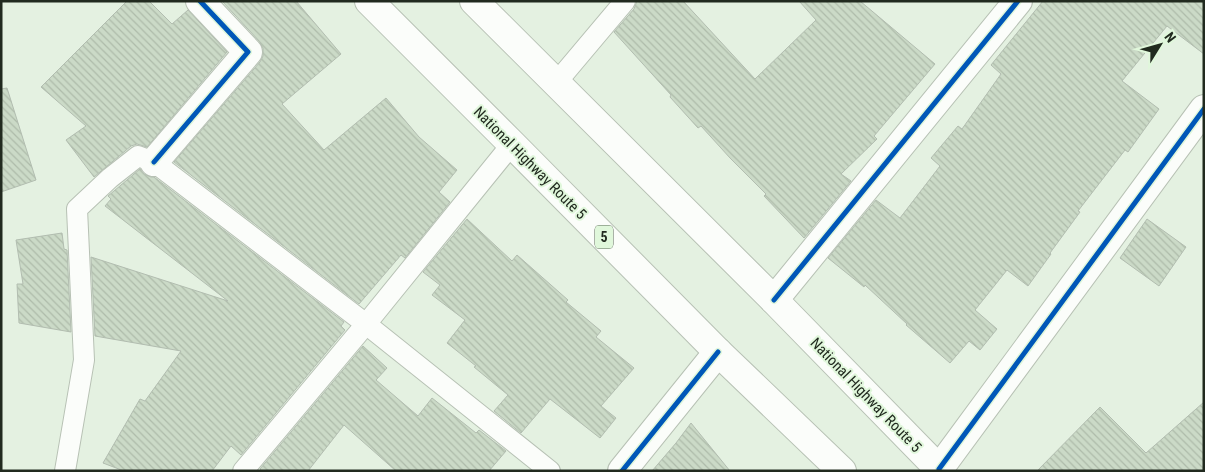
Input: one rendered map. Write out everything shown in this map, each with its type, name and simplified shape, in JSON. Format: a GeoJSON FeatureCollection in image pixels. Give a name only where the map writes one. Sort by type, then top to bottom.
{"type":"FeatureCollection","features":[{"type":"Feature","properties":{"kind":"main road"},"geometry":{"type":"LineString","coordinates":[[154,162],[248,52],[200,1]]}},
{"type":"Feature","properties":{"kind":"main road","name":"National Highway Route 5"},"geometry":{"type":"LineString","coordinates":[[369,1],[718,352],[842,471]]}},
{"type":"Feature","properties":{"kind":"main road","name":"National Highway Route 5"},"geometry":{"type":"LineString","coordinates":[[474,1],[774,300],[939,470]]}},
{"type":"Feature","properties":{"kind":"main road"},"geometry":{"type":"LineString","coordinates":[[774,300],[1018,1]]}},
{"type":"Feature","properties":{"kind":"main road"},"geometry":{"type":"LineString","coordinates":[[939,470],[1204,109]]}},
{"type":"Feature","properties":{"kind":"main road"},"geometry":{"type":"LineString","coordinates":[[622,471],[718,352]]}},
{"type":"Feature","properties":{"kind":"lane"},"geometry":{"type":"LineString","coordinates":[[556,83],[625,1]]}},
{"type":"Feature","properties":{"kind":"lane"},"geometry":{"type":"LineString","coordinates":[[243,471],[366,324],[512,144]]}},
{"type":"Feature","properties":{"kind":"lane"},"geometry":{"type":"LineString","coordinates":[[65,471],[84,360],[77,209],[110,178],[138,156],[154,162],[366,324],[550,471]]}},
{"type":"Feature","properties":{"kind":"building"},"geometry":{"type":"Polygon","coordinates":[[[127,1],[149,1],[172,24],[188,10],[227,52],[147,147],[137,144],[131,146],[94,177],[66,140],[86,126],[41,87],[127,1]]]}},
{"type":"Feature","properties":{"kind":"building"},"geometry":{"type":"Polygon","coordinates":[[[222,1],[296,1],[341,54],[282,104],[324,150],[386,98],[419,137],[457,170],[439,192],[450,202],[405,258],[401,255],[359,304],[174,162],[260,62],[263,56],[263,48],[259,41],[222,1]]]}},
{"type":"Feature","properties":{"kind":"building"},"geometry":{"type":"Polygon","coordinates":[[[637,1],[683,1],[755,79],[816,20],[799,1],[860,1],[935,64],[874,136],[877,139],[841,174],[851,181],[804,238],[764,196],[766,194],[701,126],[698,128],[614,32],[634,9],[637,1]]]}},
{"type":"Feature","properties":{"kind":"building"},"geometry":{"type":"Polygon","coordinates":[[[1043,1],[1204,1],[1204,54],[1167,26],[1122,81],[1159,109],[1128,152],[1125,150],[1078,211],[1080,212],[1028,286],[1007,270],[975,310],[997,329],[980,350],[969,341],[950,363],[906,325],[865,285],[864,287],[828,258],[876,200],[900,218],[940,166],[931,158],[958,126],[962,129],[1001,74],[991,65],[1043,1]]]}},
{"type":"Feature","properties":{"kind":"building"},"geometry":{"type":"Polygon","coordinates":[[[7,88],[36,180],[1,192],[1,89],[7,88]]]}},
{"type":"Feature","properties":{"kind":"building"},"geometry":{"type":"Polygon","coordinates":[[[140,169],[144,174],[154,177],[344,322],[341,326],[345,330],[241,455],[231,446],[212,471],[124,471],[103,463],[140,399],[145,401],[181,351],[95,336],[91,257],[228,301],[105,206],[111,199],[108,196],[140,169]]]}},
{"type":"Feature","properties":{"kind":"building"},"geometry":{"type":"Polygon","coordinates":[[[467,219],[512,261],[517,255],[568,300],[566,302],[601,331],[596,337],[634,368],[601,406],[616,418],[600,438],[550,399],[521,433],[494,411],[508,395],[447,343],[465,320],[432,295],[440,285],[423,272],[467,219]]]}},
{"type":"Feature","properties":{"kind":"building"},"geometry":{"type":"Polygon","coordinates":[[[1147,219],[1186,247],[1159,286],[1120,258],[1147,219]]]}},
{"type":"Feature","properties":{"kind":"building"},"geometry":{"type":"Polygon","coordinates":[[[62,233],[64,249],[67,250],[71,332],[19,323],[17,284],[23,284],[16,240],[62,233]]]}},
{"type":"Feature","properties":{"kind":"building"},"geometry":{"type":"Polygon","coordinates":[[[363,346],[387,368],[376,380],[418,416],[432,398],[476,433],[479,430],[506,451],[489,471],[396,471],[344,425],[308,471],[262,471],[260,469],[363,346]]]}},
{"type":"Feature","properties":{"kind":"building"},"geometry":{"type":"Polygon","coordinates":[[[1204,402],[1204,471],[1037,471],[1100,407],[1146,453],[1204,402]]]}},
{"type":"Feature","properties":{"kind":"building"},"geometry":{"type":"Polygon","coordinates":[[[691,423],[730,471],[652,471],[676,443],[691,423]]]}},
{"type":"Feature","properties":{"kind":"cycle path"},"geometry":{"type":"LineString","coordinates":[[154,162],[248,52],[200,1]]}},
{"type":"Feature","properties":{"kind":"cycle path"},"geometry":{"type":"LineString","coordinates":[[774,300],[1018,1]]}},
{"type":"Feature","properties":{"kind":"cycle path"},"geometry":{"type":"LineString","coordinates":[[939,469],[1204,109]]}},
{"type":"Feature","properties":{"kind":"cycle path"},"geometry":{"type":"LineString","coordinates":[[622,471],[718,352]]}}]}
